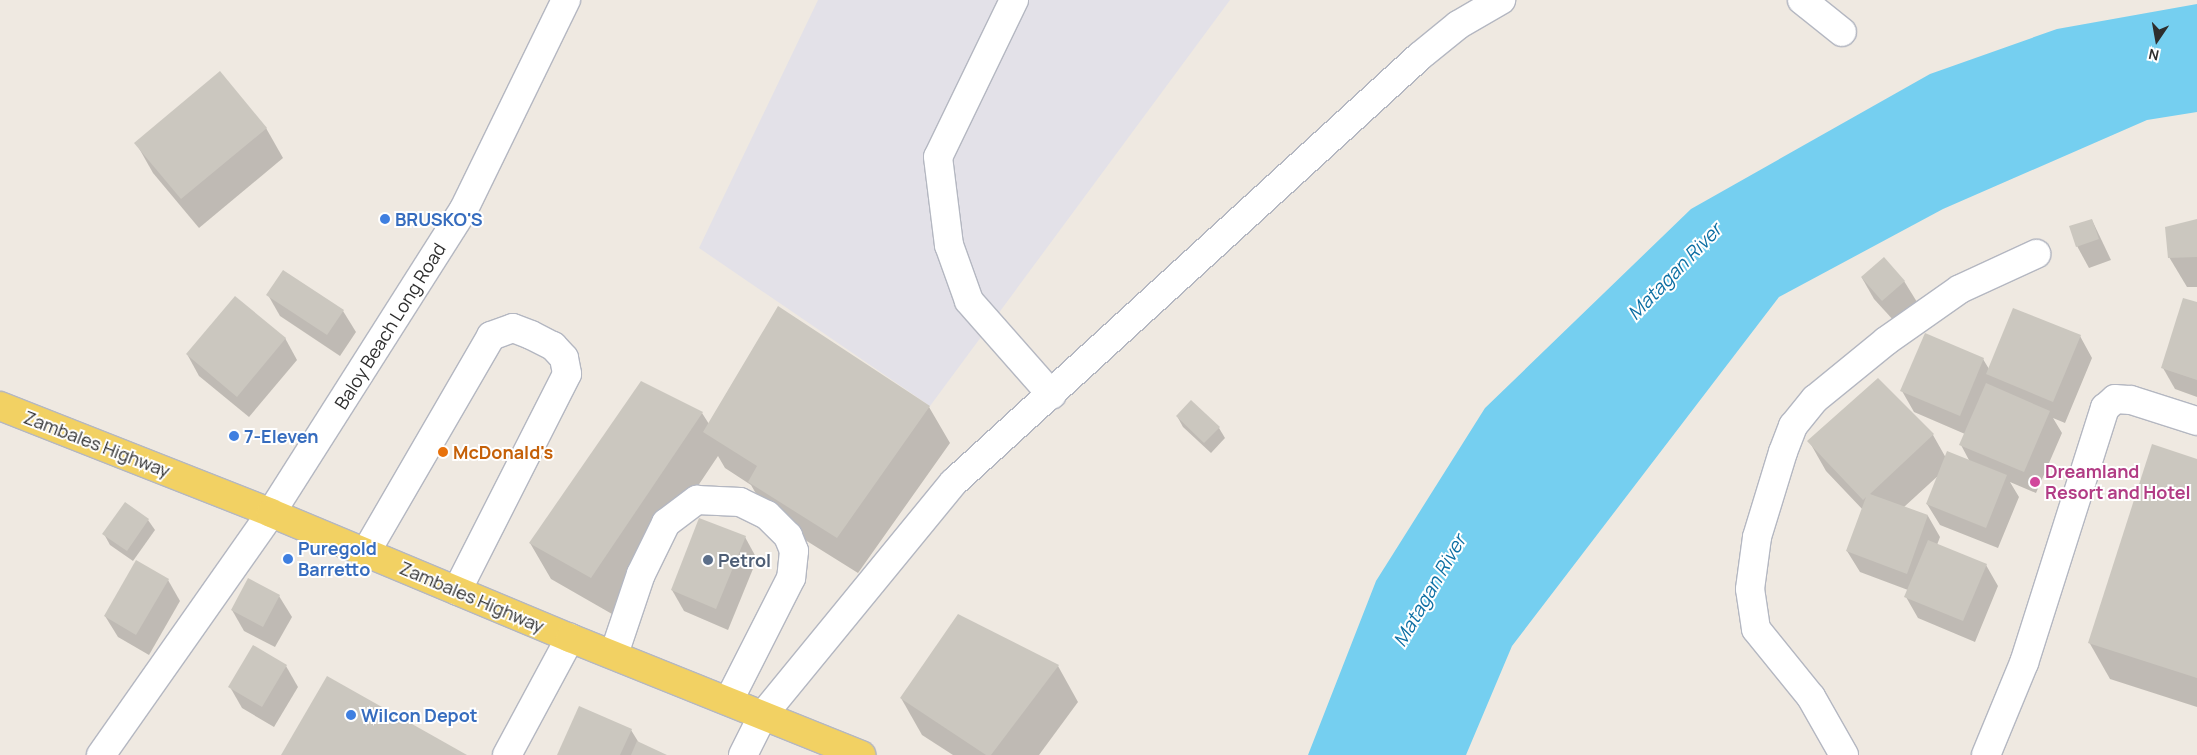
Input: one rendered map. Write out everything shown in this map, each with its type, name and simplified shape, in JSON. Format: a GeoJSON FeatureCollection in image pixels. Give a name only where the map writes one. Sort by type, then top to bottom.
{"type":"FeatureCollection","features":[{"type":"Feature","properties":{"kind":"main road","name":"Zambales Highway"},"geometry":{"type":"LineString","coordinates":[[0,406],[271,513],[570,638],[729,700],[861,755]]}},
{"type":"Feature","properties":{"kind":"street","name":"Baloy Beach Long Road"},"geometry":{"type":"LineString","coordinates":[[101,755],[271,513],[463,211],[566,0]]}},
{"type":"Feature","properties":{"kind":"street"},"geometry":{"type":"LineString","coordinates":[[1014,0],[938,157],[949,245],[969,301],[1052,395]]}},
{"type":"Feature","properties":{"kind":"street"},"geometry":{"type":"LineString","coordinates":[[743,755],[763,715],[954,482],[1052,395],[1420,56],[1458,25],[1501,0]]}},
{"type":"Feature","properties":{"kind":"street"},"geometry":{"type":"LineString","coordinates":[[1802,0],[1842,32]]}},
{"type":"Feature","properties":{"kind":"street"},"geometry":{"type":"LineString","coordinates":[[1844,755],[1811,697],[1756,629],[1750,590],[1757,537],[1783,452],[1793,426],[1815,399],[1886,341],[1960,289],[2036,254]]}},
{"type":"Feature","properties":{"kind":"street"},"geometry":{"type":"LineString","coordinates":[[366,552],[491,336],[513,328],[531,335],[553,346],[564,358],[567,374],[458,591]]}},
{"type":"Feature","properties":{"kind":"street"},"geometry":{"type":"LineString","coordinates":[[1986,755],[2024,663],[2105,408],[2115,399],[2131,400],[2197,421]]}},
{"type":"Feature","properties":{"kind":"street"},"geometry":{"type":"LineString","coordinates":[[614,654],[641,574],[666,523],[697,500],[740,502],[767,515],[788,536],[794,551],[791,578],[729,700]]}},
{"type":"Feature","properties":{"kind":"street"},"geometry":{"type":"LineString","coordinates":[[507,755],[570,638]]}},
{"type":"Feature","properties":{"kind":"shaded area"},"geometry":{"type":"Polygon","coordinates":[[[818,0],[1230,0],[930,406],[699,248],[818,0]]]}},
{"type":"Feature","properties":{"kind":"water","name":"Matagan River"},"geometry":{"type":"Polygon","coordinates":[[[2197,4],[2197,112],[2147,120],[1943,209],[1779,297],[1512,646],[1466,755],[1308,755],[1376,581],[1485,408],[1691,209],[1930,74],[2057,29],[2197,4]]]}},
{"type":"Feature","properties":{"kind":"building"},"geometry":{"type":"Polygon","coordinates":[[[220,71],[267,128],[181,199],[134,143],[220,71]]]}},
{"type":"Feature","properties":{"kind":"building"},"geometry":{"type":"Polygon","coordinates":[[[2092,219],[2099,239],[2076,247],[2069,226],[2092,219]]]}},
{"type":"Feature","properties":{"kind":"building"},"geometry":{"type":"Polygon","coordinates":[[[2197,219],[2197,257],[2168,258],[2165,227],[2197,219]]]}},
{"type":"Feature","properties":{"kind":"building"},"geometry":{"type":"Polygon","coordinates":[[[1884,257],[1905,281],[1882,301],[1861,277],[1884,257]]]}},
{"type":"Feature","properties":{"kind":"building"},"geometry":{"type":"Polygon","coordinates":[[[283,270],[344,310],[327,335],[266,295],[283,270]]]}},
{"type":"Feature","properties":{"kind":"building"},"geometry":{"type":"Polygon","coordinates":[[[235,296],[286,338],[237,397],[186,354],[235,296]]]}},
{"type":"Feature","properties":{"kind":"building"},"geometry":{"type":"Polygon","coordinates":[[[2183,298],[2197,302],[2197,380],[2161,368],[2183,298]]]}},
{"type":"Feature","properties":{"kind":"building"},"geometry":{"type":"Polygon","coordinates":[[[778,306],[930,406],[837,538],[748,482],[757,466],[703,432],[778,306]]]}},
{"type":"Feature","properties":{"kind":"building"},"geometry":{"type":"Polygon","coordinates":[[[2013,308],[2081,335],[2053,402],[1986,374],[2013,308]]]}},
{"type":"Feature","properties":{"kind":"building"},"geometry":{"type":"Polygon","coordinates":[[[1925,333],[1984,358],[1960,416],[1900,391],[1925,333]]]}},
{"type":"Feature","properties":{"kind":"building"},"geometry":{"type":"Polygon","coordinates":[[[1878,378],[1934,434],[1870,494],[1928,515],[1907,574],[1846,551],[1866,497],[1863,500],[1807,441],[1878,378]]]}},
{"type":"Feature","properties":{"kind":"building"},"geometry":{"type":"Polygon","coordinates":[[[641,381],[703,412],[591,578],[529,543],[641,381]]]}},
{"type":"Feature","properties":{"kind":"building"},"geometry":{"type":"Polygon","coordinates":[[[1986,383],[2050,411],[2024,472],[1959,445],[1986,383]]]}},
{"type":"Feature","properties":{"kind":"building"},"geometry":{"type":"Polygon","coordinates":[[[1191,400],[1220,427],[1204,443],[1176,416],[1191,400]]]}},
{"type":"Feature","properties":{"kind":"building"},"geometry":{"type":"Polygon","coordinates":[[[2152,444],[2197,459],[2197,678],[2088,643],[2152,444]]]}},
{"type":"Feature","properties":{"kind":"building"},"geometry":{"type":"Polygon","coordinates":[[[1947,451],[2007,475],[1986,528],[1926,504],[1947,451]]]}},
{"type":"Feature","properties":{"kind":"building"},"geometry":{"type":"Polygon","coordinates":[[[125,502],[149,519],[127,551],[102,534],[125,502]]]}},
{"type":"Feature","properties":{"kind":"building"},"geometry":{"type":"Polygon","coordinates":[[[699,518],[746,536],[716,609],[671,590],[699,518]]]}},
{"type":"Feature","properties":{"kind":"building"},"geometry":{"type":"Polygon","coordinates":[[[1928,540],[1987,564],[1963,621],[1904,597],[1928,540]]]}},
{"type":"Feature","properties":{"kind":"building"},"geometry":{"type":"Polygon","coordinates":[[[136,560],[169,579],[136,635],[104,616],[136,560]]]}},
{"type":"Feature","properties":{"kind":"building"},"geometry":{"type":"Polygon","coordinates":[[[248,578],[280,595],[263,627],[231,610],[248,578]]]}},
{"type":"Feature","properties":{"kind":"building"},"geometry":{"type":"Polygon","coordinates":[[[958,614],[1059,665],[991,755],[986,755],[900,698],[958,614]]]}},
{"type":"Feature","properties":{"kind":"building"},"geometry":{"type":"Polygon","coordinates":[[[253,645],[287,665],[262,707],[228,687],[253,645]]]}},
{"type":"Feature","properties":{"kind":"building","name":"Wilcon Depot"},"geometry":{"type":"Polygon","coordinates":[[[327,676],[467,755],[281,755],[327,676]]]}},
{"type":"Feature","properties":{"kind":"building"},"geometry":{"type":"Polygon","coordinates":[[[579,706],[632,729],[620,755],[557,755],[579,706]]]}},
{"type":"Feature","properties":{"kind":"building"},"geometry":{"type":"Polygon","coordinates":[[[637,741],[667,755],[631,755],[637,741]]]}},
{"type":"Feature","properties":{"kind":"place","name":"BRUSKO'S"},"geometry":{"type":"Point","coordinates":[385,219]}},
{"type":"Feature","properties":{"kind":"place","name":"7-Eleven"},"geometry":{"type":"Point","coordinates":[234,436]}},
{"type":"Feature","properties":{"kind":"place","name":"McDonald's"},"geometry":{"type":"Point","coordinates":[443,452]}},
{"type":"Feature","properties":{"kind":"place","name":"Dreamland Resort and Hotel"},"geometry":{"type":"Point","coordinates":[2035,482]}},
{"type":"Feature","properties":{"kind":"place","name":"Puregold Barretto"},"geometry":{"type":"Point","coordinates":[288,559]}},
{"type":"Feature","properties":{"kind":"place","name":"Petrol"},"geometry":{"type":"Point","coordinates":[708,560]}},
{"type":"Feature","properties":{"kind":"place","name":"Wilcon Depot"},"geometry":{"type":"Point","coordinates":[351,715]}}]}
